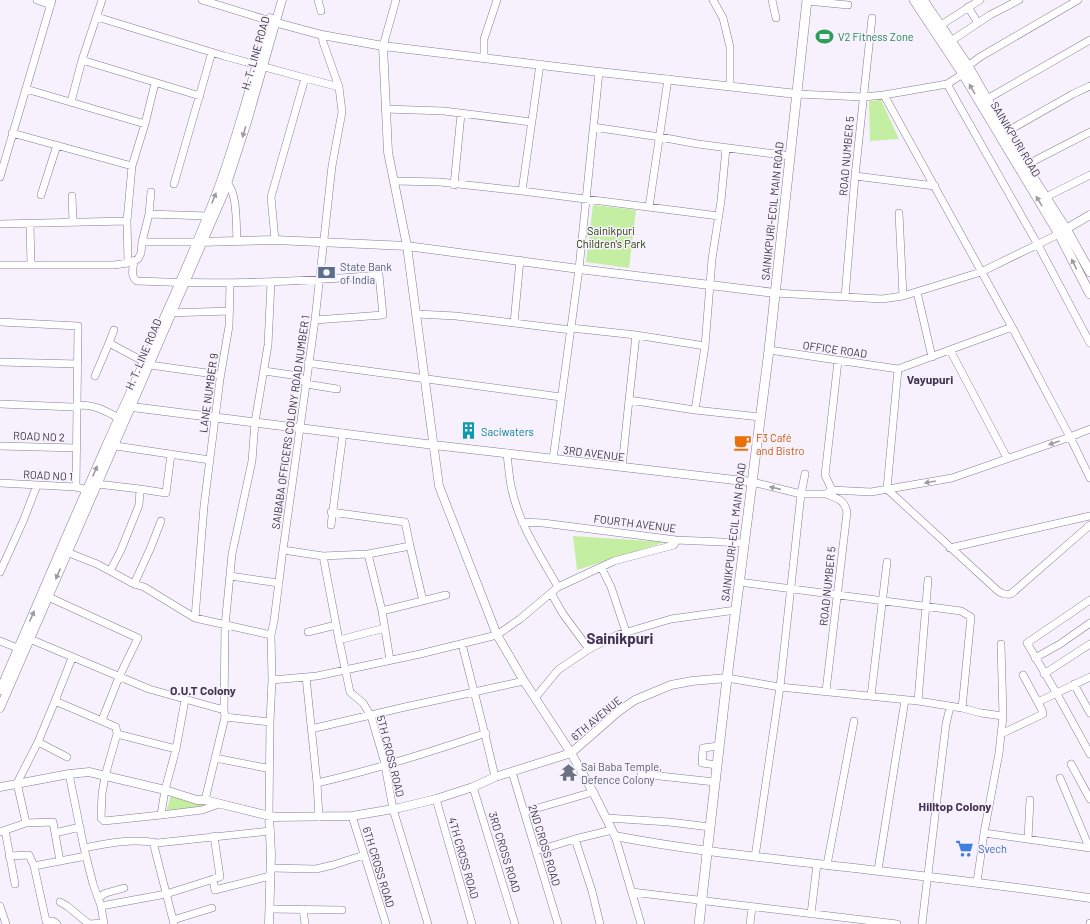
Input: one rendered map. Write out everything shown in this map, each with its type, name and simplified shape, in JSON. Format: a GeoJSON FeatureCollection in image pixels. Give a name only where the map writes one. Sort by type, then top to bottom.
{"type":"FeatureCollection","features":[{"type":"Feature","properties":{"kind":"main road","name":"SAINIKPURI-ECIL MAIN ROAD"},"geometry":{"type":"LineString","coordinates":[[699,924],[727,678],[745,543],[775,292],[807,0]]}},
{"type":"Feature","properties":{"kind":"main road","name":"SAINIKPURI ROAD"},"geometry":{"type":"LineString","coordinates":[[914,0],[987,99],[1046,197],[1063,231],[1090,294]]}},
{"type":"Feature","properties":{"kind":"main road","name":"SAINIKPURI ROAD"},"geometry":{"type":"LineString","coordinates":[[923,0],[951,41],[966,70],[1063,231],[1090,272]]}},
{"type":"Feature","properties":{"kind":"street"},"geometry":{"type":"LineString","coordinates":[[0,177],[2,164],[26,89],[51,2],[37,0]]}},
{"type":"Feature","properties":{"kind":"street"},"geometry":{"type":"LineString","coordinates":[[71,102],[82,60],[102,0]]}},
{"type":"Feature","properties":{"kind":"street"},"geometry":{"type":"LineString","coordinates":[[202,0],[226,3],[272,22],[322,35],[383,46],[599,72],[730,85],[797,94],[863,96],[884,95],[948,84],[980,57],[1078,0]]}},
{"type":"Feature","properties":{"kind":"street","name":"H. T. LINE ROAD"},"geometry":{"type":"LineString","coordinates":[[0,708],[26,637],[170,313],[225,181],[260,66],[272,22],[276,0]]}},
{"type":"Feature","properties":{"kind":"street","name":"H. T. LINE ROAD"},"geometry":{"type":"LineString","coordinates":[[272,22],[282,0]]}},
{"type":"Feature","properties":{"kind":"street"},"geometry":{"type":"LineString","coordinates":[[318,0],[321,11]]}},
{"type":"Feature","properties":{"kind":"street"},"geometry":{"type":"LineString","coordinates":[[396,0],[383,46],[388,152],[407,246],[439,486],[497,635],[524,682],[571,753],[607,818],[632,892],[641,924]]}},
{"type":"Feature","properties":{"kind":"street"},"geometry":{"type":"LineString","coordinates":[[484,57],[484,39],[497,0]]}},
{"type":"Feature","properties":{"kind":"street"},"geometry":{"type":"LineString","coordinates":[[712,0],[723,18],[730,47],[730,85]]}},
{"type":"Feature","properties":{"kind":"street"},"geometry":{"type":"LineString","coordinates":[[772,0],[776,18]]}},
{"type":"Feature","properties":{"kind":"street"},"geometry":{"type":"LineString","coordinates":[[807,0],[848,5]]}},
{"type":"Feature","properties":{"kind":"street"},"geometry":{"type":"LineString","coordinates":[[941,25],[980,0]]}},
{"type":"Feature","properties":{"kind":"street"},"geometry":{"type":"LineString","coordinates":[[951,41],[978,23],[1019,0]]}},
{"type":"Feature","properties":{"kind":"street"},"geometry":{"type":"LineString","coordinates":[[968,7],[978,23]]}},
{"type":"Feature","properties":{"kind":"street"},"geometry":{"type":"LineString","coordinates":[[97,17],[260,66],[338,87]]}},
{"type":"Feature","properties":{"kind":"street","name":"ROAD NUMBER 5"},"geometry":{"type":"LineString","coordinates":[[845,297],[855,176],[872,18]]}},
{"type":"Feature","properties":{"kind":"street","name":"SAIBABA OFFICERS COLONY ROAD NUMBER 1"},"geometry":{"type":"LineString","coordinates":[[269,815],[272,680],[271,635],[315,320],[332,166],[342,112],[338,87],[322,35]]}},
{"type":"Feature","properties":{"kind":"street"},"geometry":{"type":"LineString","coordinates":[[987,99],[1090,40]]}},
{"type":"Feature","properties":{"kind":"street"},"geometry":{"type":"LineString","coordinates":[[174,184],[212,52]]}},
{"type":"Feature","properties":{"kind":"street"},"geometry":{"type":"LineString","coordinates":[[82,60],[200,96]]}},
{"type":"Feature","properties":{"kind":"street"},"geometry":{"type":"LineString","coordinates":[[522,191],[540,64]]}},
{"type":"Feature","properties":{"kind":"street"},"geometry":{"type":"LineString","coordinates":[[553,459],[579,269],[599,72]]}},
{"type":"Feature","properties":{"kind":"street"},"geometry":{"type":"LineString","coordinates":[[275,240],[271,197],[305,78]]}},
{"type":"Feature","properties":{"kind":"street"},"geometry":{"type":"LineString","coordinates":[[649,207],[668,79]]}},
{"type":"Feature","properties":{"kind":"street"},"geometry":{"type":"LineString","coordinates":[[155,83],[145,124],[132,166],[127,221],[132,275],[134,279],[137,281],[183,283],[230,283],[320,280],[380,275],[383,315],[315,320]]}},
{"type":"Feature","properties":{"kind":"street"},"geometry":{"type":"LineString","coordinates":[[948,84],[1038,245],[1090,343]]}},
{"type":"Feature","properties":{"kind":"street"},"geometry":{"type":"LineString","coordinates":[[1006,132],[1090,86]]}},
{"type":"Feature","properties":{"kind":"street"},"geometry":{"type":"LineString","coordinates":[[26,89],[145,124]]}},
{"type":"Feature","properties":{"kind":"street"},"geometry":{"type":"LineString","coordinates":[[884,95],[1012,327],[1090,478]]}},
{"type":"Feature","properties":{"kind":"street"},"geometry":{"type":"LineString","coordinates":[[385,109],[444,111],[531,122]]}},
{"type":"Feature","properties":{"kind":"street"},"geometry":{"type":"LineString","coordinates":[[454,185],[461,114]]}},
{"type":"Feature","properties":{"kind":"street"},"geometry":{"type":"LineString","coordinates":[[593,127],[660,136],[698,144],[790,156]]}},
{"type":"Feature","properties":{"kind":"street"},"geometry":{"type":"LineString","coordinates":[[1026,165],[1090,132]]}},
{"type":"Feature","properties":{"kind":"street"},"geometry":{"type":"LineString","coordinates":[[12,133],[132,166]]}},
{"type":"Feature","properties":{"kind":"street"},"geometry":{"type":"LineString","coordinates":[[41,195],[57,145]]}},
{"type":"Feature","properties":{"kind":"street"},"geometry":{"type":"LineString","coordinates":[[695,410],[705,346],[710,285],[726,148]]}},
{"type":"Feature","properties":{"kind":"street"},"geometry":{"type":"LineString","coordinates":[[1046,197],[1090,175]]}},
{"type":"Feature","properties":{"kind":"street"},"geometry":{"type":"LineString","coordinates":[[855,176],[935,186]]}},
{"type":"Feature","properties":{"kind":"street"},"geometry":{"type":"LineString","coordinates":[[225,181],[233,193],[237,240]]}},
{"type":"Feature","properties":{"kind":"street","name":"H. T. LINE ROAD"},"geometry":{"type":"LineString","coordinates":[[200,242],[207,216],[225,181]]}},
{"type":"Feature","properties":{"kind":"street"},"geometry":{"type":"LineString","coordinates":[[394,181],[440,182],[454,185],[522,191],[719,216]]}},
{"type":"Feature","properties":{"kind":"street"},"geometry":{"type":"LineString","coordinates":[[0,265],[98,265],[138,260],[141,253],[142,242],[149,214],[151,192]]}},
{"type":"Feature","properties":{"kind":"street"},"geometry":{"type":"LineString","coordinates":[[72,196],[72,222]]}},
{"type":"Feature","properties":{"kind":"street"},"geometry":{"type":"LineString","coordinates":[[899,213],[903,296]]}},
{"type":"Feature","properties":{"kind":"street"},"geometry":{"type":"LineString","coordinates":[[149,214],[207,216]]}},
{"type":"Feature","properties":{"kind":"street"},"geometry":{"type":"LineString","coordinates":[[142,242],[275,240],[407,246],[710,285],[775,292],[882,299],[903,296],[981,272],[1038,245],[1090,214]]}},
{"type":"Feature","properties":{"kind":"street"},"geometry":{"type":"LineString","coordinates":[[0,224],[127,221]]}},
{"type":"Feature","properties":{"kind":"street"},"geometry":{"type":"LineString","coordinates":[[30,224],[31,264]]}},
{"type":"Feature","properties":{"kind":"street"},"geometry":{"type":"LineString","coordinates":[[514,323],[520,260]]}},
{"type":"Feature","properties":{"kind":"street"},"geometry":{"type":"LineString","coordinates":[[205,800],[224,714],[225,626],[232,554],[252,461],[255,422],[268,345],[271,282]]}},
{"type":"Feature","properties":{"kind":"street","name":"LANE NUMBER 9"},"geometry":{"type":"LineString","coordinates":[[195,618],[204,506],[215,417],[229,326],[230,283]]}},
{"type":"Feature","properties":{"kind":"street"},"geometry":{"type":"LineString","coordinates":[[917,292],[932,357]]}},
{"type":"Feature","properties":{"kind":"street"},"geometry":{"type":"LineString","coordinates":[[170,313],[230,311]]}},
{"type":"Feature","properties":{"kind":"street"},"geometry":{"type":"LineString","coordinates":[[417,314],[456,316],[636,335],[705,346]]}},
{"type":"Feature","properties":{"kind":"street"},"geometry":{"type":"LineString","coordinates":[[0,322],[78,326],[76,487]]}},
{"type":"Feature","properties":{"kind":"street"},"geometry":{"type":"LineString","coordinates":[[887,489],[898,368],[1012,327]]}},
{"type":"Feature","properties":{"kind":"street"},"geometry":{"type":"LineString","coordinates":[[95,376],[114,330]]}},
{"type":"Feature","properties":{"kind":"street"},"geometry":{"type":"LineString","coordinates":[[622,467],[636,335]]}},
{"type":"Feature","properties":{"kind":"street"},"geometry":{"type":"LineString","coordinates":[[109,343],[147,364],[221,375]]}},
{"type":"Feature","properties":{"kind":"street","name":"OFFICE ROAD"},"geometry":{"type":"LineString","coordinates":[[768,350],[838,361],[898,368]]}},
{"type":"Feature","properties":{"kind":"street"},"geometry":{"type":"LineString","coordinates":[[950,350],[1007,458]]}},
{"type":"Feature","properties":{"kind":"street"},"geometry":{"type":"LineString","coordinates":[[829,492],[825,475],[838,361]]}},
{"type":"Feature","properties":{"kind":"street"},"geometry":{"type":"LineString","coordinates":[[0,362],[78,364]]}},
{"type":"Feature","properties":{"kind":"street"},"geometry":{"type":"LineString","coordinates":[[308,363],[562,397]]}},
{"type":"Feature","properties":{"kind":"street"},"geometry":{"type":"LineString","coordinates":[[264,371],[298,376],[306,384],[337,389]]}},
{"type":"Feature","properties":{"kind":"street"},"geometry":{"type":"LineString","coordinates":[[629,400],[695,410],[760,417]]}},
{"type":"Feature","properties":{"kind":"street"},"geometry":{"type":"LineString","coordinates":[[0,404],[94,407],[122,420]]}},
{"type":"Feature","properties":{"kind":"street","name":"3RD AVENUE"},"geometry":{"type":"LineString","coordinates":[[129,405],[434,445],[507,452],[553,459],[752,482]]}},
{"type":"Feature","properties":{"kind":"street"},"geometry":{"type":"LineString","coordinates":[[752,482],[801,494],[871,492],[952,478],[1090,429]]}},
{"type":"Feature","properties":{"kind":"street"},"geometry":{"type":"LineString","coordinates":[[330,525],[343,433]]}},
{"type":"Feature","properties":{"kind":"street","name":"ROAD NO 2"},"geometry":{"type":"LineString","coordinates":[[0,446],[77,448]]}},
{"type":"Feature","properties":{"kind":"street"},"geometry":{"type":"LineString","coordinates":[[111,446],[210,460]]}},
{"type":"Feature","properties":{"kind":"street"},"geometry":{"type":"LineString","coordinates":[[507,452],[511,487],[522,522],[530,539],[558,587]]}},
{"type":"Feature","properties":{"kind":"street","name":"ROAD NO 1"},"geometry":{"type":"LineString","coordinates":[[0,483],[93,489],[140,489],[166,492],[171,454]]}},
{"type":"Feature","properties":{"kind":"street"},"geometry":{"type":"LineString","coordinates":[[756,857],[780,687],[792,590],[801,494],[805,474]]}},
{"type":"Feature","properties":{"kind":"street"},"geometry":{"type":"LineString","coordinates":[[0,572],[24,519],[37,485]]}},
{"type":"Feature","properties":{"kind":"street"},"geometry":{"type":"LineString","coordinates":[[110,571],[121,550],[139,505],[140,489]]}},
{"type":"Feature","properties":{"kind":"street"},"geometry":{"type":"LineString","coordinates":[[887,489],[998,591],[1006,595],[1011,594],[1090,525]]}},
{"type":"Feature","properties":{"kind":"street","name":"ROAD NUMBER 5"},"geometry":{"type":"LineString","coordinates":[[826,691],[847,512],[845,504],[829,492]]}},
{"type":"Feature","properties":{"kind":"street"},"geometry":{"type":"LineString","coordinates":[[332,512],[405,522],[423,601]]}},
{"type":"Feature","properties":{"kind":"street"},"geometry":{"type":"LineString","coordinates":[[950,548],[1090,516]]}},
{"type":"Feature","properties":{"kind":"street"},"geometry":{"type":"LineString","coordinates":[[134,584],[161,522]]}},
{"type":"Feature","properties":{"kind":"street","name":"FOURTH AVENUE"},"geometry":{"type":"LineString","coordinates":[[522,522],[543,522],[676,540],[745,543]]}},
{"type":"Feature","properties":{"kind":"street"},"geometry":{"type":"LineString","coordinates":[[272,680],[306,677],[345,670],[497,635],[520,619],[558,587],[614,561],[674,545],[676,540]]}},
{"type":"Feature","properties":{"kind":"street"},"geometry":{"type":"LineString","coordinates":[[283,550],[323,556],[368,554],[410,546]]}},
{"type":"Feature","properties":{"kind":"street"},"geometry":{"type":"LineString","coordinates":[[64,552],[110,571],[134,584],[144,587],[195,618],[225,626],[271,635]]}},
{"type":"Feature","properties":{"kind":"street"},"geometry":{"type":"LineString","coordinates":[[368,554],[382,612],[390,660]]}},
{"type":"Feature","properties":{"kind":"street","name":"5TH CROSS ROAD"},"geometry":{"type":"LineString","coordinates":[[323,556],[350,692],[363,703],[371,716],[384,764],[393,809],[428,924]]}},
{"type":"Feature","properties":{"kind":"street"},"geometry":{"type":"LineString","coordinates":[[871,696],[887,562]]}},
{"type":"Feature","properties":{"kind":"street"},"geometry":{"type":"LineString","coordinates":[[601,567],[611,587],[626,632]]}},
{"type":"Feature","properties":{"kind":"street"},"geometry":{"type":"LineString","coordinates":[[230,576],[279,583]]}},
{"type":"Feature","properties":{"kind":"street"},"geometry":{"type":"LineString","coordinates":[[918,701],[928,580]]}},
{"type":"Feature","properties":{"kind":"street"},"geometry":{"type":"LineString","coordinates":[[739,582],[961,611],[970,617],[962,708]]}},
{"type":"Feature","properties":{"kind":"street"},"geometry":{"type":"LineString","coordinates":[[551,593],[563,614],[589,648]]}},
{"type":"Feature","properties":{"kind":"street"},"geometry":{"type":"LineString","coordinates":[[382,612],[446,595]]}},
{"type":"Feature","properties":{"kind":"street"},"geometry":{"type":"LineString","coordinates":[[45,596],[138,638],[119,677],[102,720]]}},
{"type":"Feature","properties":{"kind":"street"},"geometry":{"type":"LineString","coordinates":[[1090,600],[1026,643],[1057,694],[1090,754]]}},
{"type":"Feature","properties":{"kind":"street"},"geometry":{"type":"LineString","coordinates":[[535,698],[558,670],[589,648],[617,635],[671,619],[736,610]]}},
{"type":"Feature","properties":{"kind":"street"},"geometry":{"type":"LineString","coordinates":[[1035,658],[1060,644],[1090,623]]}},
{"type":"Feature","properties":{"kind":"street"},"geometry":{"type":"LineString","coordinates":[[308,632],[336,626]]}},
{"type":"Feature","properties":{"kind":"street"},"geometry":{"type":"LineString","coordinates":[[339,640],[385,628]]}},
{"type":"Feature","properties":{"kind":"street"},"geometry":{"type":"LineString","coordinates":[[26,637],[149,690],[185,700],[224,714],[270,722]]}},
{"type":"Feature","properties":{"kind":"street"},"geometry":{"type":"LineString","coordinates":[[0,641],[21,650]]}},
{"type":"Feature","properties":{"kind":"street"},"geometry":{"type":"LineString","coordinates":[[462,644],[486,733],[495,777]]}},
{"type":"Feature","properties":{"kind":"street"},"geometry":{"type":"LineString","coordinates":[[977,882],[984,833],[999,754],[1003,716],[1001,644]]}},
{"type":"Feature","properties":{"kind":"street"},"geometry":{"type":"LineString","coordinates":[[1044,674],[1090,644]]}},
{"type":"Feature","properties":{"kind":"street","name":"H. T. LINE ROAD"},"geometry":{"type":"LineString","coordinates":[[0,690],[21,650]]}},
{"type":"Feature","properties":{"kind":"street"},"geometry":{"type":"LineString","coordinates":[[26,823],[17,783],[38,742],[72,658]]}},
{"type":"Feature","properties":{"kind":"street"},"geometry":{"type":"LineString","coordinates":[[1001,734],[1043,714],[1024,675]]}},
{"type":"Feature","properties":{"kind":"street"},"geometry":{"type":"LineString","coordinates":[[306,677],[319,817]]}},
{"type":"Feature","properties":{"kind":"street"},"geometry":{"type":"LineString","coordinates":[[1038,702],[1090,677]]}},
{"type":"Feature","properties":{"kind":"street"},"geometry":{"type":"LineString","coordinates":[[727,678],[780,687],[918,701],[1003,716]]}},
{"type":"Feature","properties":{"kind":"street","name":"6TH AVENUE"},"geometry":{"type":"LineString","coordinates":[[571,753],[619,711],[635,700],[671,686],[692,681],[727,678]]}},
{"type":"Feature","properties":{"kind":"street"},"geometry":{"type":"LineString","coordinates":[[311,730],[405,707],[524,682]]}},
{"type":"Feature","properties":{"kind":"street"},"geometry":{"type":"LineString","coordinates":[[1074,684],[1090,713]]}},
{"type":"Feature","properties":{"kind":"street"},"geometry":{"type":"LineString","coordinates":[[161,815],[165,790],[176,749],[185,700]]}},
{"type":"Feature","properties":{"kind":"street"},"geometry":{"type":"LineString","coordinates":[[878,870],[905,700]]}},
{"type":"Feature","properties":{"kind":"street"},"geometry":{"type":"LineString","coordinates":[[55,701],[116,727],[117,734],[105,776],[102,794],[101,818],[104,822],[202,810],[219,804]]}},
{"type":"Feature","properties":{"kind":"street"},"geometry":{"type":"LineString","coordinates":[[922,924],[946,724],[950,707]]}},
{"type":"Feature","properties":{"kind":"street"},"geometry":{"type":"LineString","coordinates":[[827,866],[854,721]]}},
{"type":"Feature","properties":{"kind":"street"},"geometry":{"type":"LineString","coordinates":[[317,783],[444,748],[486,733]]}},
{"type":"Feature","properties":{"kind":"street"},"geometry":{"type":"LineString","coordinates":[[117,734],[176,749]]}},
{"type":"Feature","properties":{"kind":"street"},"geometry":{"type":"LineString","coordinates":[[38,742],[66,757]]}},
{"type":"Feature","properties":{"kind":"street"},"geometry":{"type":"LineString","coordinates":[[717,765],[702,763],[703,748],[719,746]]}},
{"type":"Feature","properties":{"kind":"street"},"geometry":{"type":"LineString","coordinates":[[0,787],[69,774],[89,772],[165,790],[197,800],[205,800],[274,817],[352,816],[393,809],[436,799],[473,787],[495,777],[571,753]]}},
{"type":"Feature","properties":{"kind":"street"},"geometry":{"type":"LineString","coordinates":[[215,758],[266,768],[269,767]]}},
{"type":"Feature","properties":{"kind":"street"},"geometry":{"type":"LineString","coordinates":[[1071,764],[1090,799]]}},
{"type":"Feature","properties":{"kind":"street","name":"2ND CROSS ROAD"},"geometry":{"type":"LineString","coordinates":[[512,772],[558,924]]}},
{"type":"Feature","properties":{"kind":"street"},"geometry":{"type":"LineString","coordinates":[[60,902],[89,924],[104,923],[101,906],[93,884],[84,848],[69,774]]}},
{"type":"Feature","properties":{"kind":"street"},"geometry":{"type":"LineString","coordinates":[[641,774],[715,782]]}},
{"type":"Feature","properties":{"kind":"street"},"geometry":{"type":"LineString","coordinates":[[1060,778],[1090,847]]}},
{"type":"Feature","properties":{"kind":"street","name":"3RD CROSS ROAD"},"geometry":{"type":"LineString","coordinates":[[473,787],[515,924]]}},
{"type":"Feature","properties":{"kind":"street"},"geometry":{"type":"LineString","coordinates":[[524,812],[593,792]]}},
{"type":"Feature","properties":{"kind":"street","name":"4TH CROSS ROAD"},"geometry":{"type":"LineString","coordinates":[[436,799],[472,924]]}},
{"type":"Feature","properties":{"kind":"street"},"geometry":{"type":"LineString","coordinates":[[1028,839],[1030,800]]}},
{"type":"Feature","properties":{"kind":"street"},"geometry":{"type":"LineString","coordinates":[[269,815],[269,924]]}},
{"type":"Feature","properties":{"kind":"street","name":"6TH CROSS ROAD"},"geometry":{"type":"LineString","coordinates":[[352,816],[386,924]]}},
{"type":"Feature","properties":{"kind":"street"},"geometry":{"type":"LineString","coordinates":[[607,818],[669,822],[710,827]]}},
{"type":"Feature","properties":{"kind":"street"},"geometry":{"type":"LineString","coordinates":[[15,884],[10,856],[2,831],[26,823],[53,822],[60,860]]}},
{"type":"Feature","properties":{"kind":"street"},"geometry":{"type":"LineString","coordinates":[[55,833],[80,828]]}},
{"type":"Feature","properties":{"kind":"street"},"geometry":{"type":"LineString","coordinates":[[84,848],[128,841],[144,840],[157,843],[270,831]]}},
{"type":"Feature","properties":{"kind":"street"},"geometry":{"type":"LineString","coordinates":[[536,851],[575,839],[613,833],[663,845],[827,866],[878,870],[977,882],[1090,898]]}},
{"type":"Feature","properties":{"kind":"street"},"geometry":{"type":"LineString","coordinates":[[984,833],[1090,847]]}},
{"type":"Feature","properties":{"kind":"street"},"geometry":{"type":"LineString","coordinates":[[101,906],[166,894],[220,877],[214,836]]}},
{"type":"Feature","properties":{"kind":"street"},"geometry":{"type":"LineString","coordinates":[[575,839],[592,891],[600,924]]}},
{"type":"Feature","properties":{"kind":"street"},"geometry":{"type":"LineString","coordinates":[[153,842],[173,922],[212,908]]}},
{"type":"Feature","properties":{"kind":"street"},"geometry":{"type":"LineString","coordinates":[[10,856],[29,855],[34,866],[46,921],[53,921],[57,924]]}},
{"type":"Feature","properties":{"kind":"street"},"geometry":{"type":"LineString","coordinates":[[213,879],[215,890],[270,872],[316,869],[364,855]]}},
{"type":"Feature","properties":{"kind":"street"},"geometry":{"type":"LineString","coordinates":[[34,866],[86,856]]}},
{"type":"Feature","properties":{"kind":"street"},"geometry":{"type":"LineString","coordinates":[[811,914],[817,864]]}},
{"type":"Feature","properties":{"kind":"street"},"geometry":{"type":"LineString","coordinates":[[98,898],[106,893],[124,888]]}},
{"type":"Feature","properties":{"kind":"street"},"geometry":{"type":"LineString","coordinates":[[632,892],[702,900],[752,908],[897,924]]}},
{"type":"Feature","properties":{"kind":"street"},"geometry":{"type":"LineString","coordinates":[[0,906],[6,924]]}},
{"type":"Feature","properties":{"kind":"street"},"geometry":{"type":"LineString","coordinates":[[750,924],[752,908]]}},
{"type":"Feature","properties":{"kind":"street"},"geometry":{"type":"LineString","coordinates":[[270,909],[342,910]]}},
{"type":"Feature","properties":{"kind":"street"},"geometry":{"type":"LineString","coordinates":[[303,909],[305,924]]}},
{"type":"Feature","properties":{"kind":"green space"},"geometry":{"type":"Polygon","coordinates":[[[881,100],[899,139],[870,141],[869,101],[881,100]]]}},
{"type":"Feature","properties":{"kind":"green space","name":"Sainikpuri Children's Park"},"geometry":{"type":"Polygon","coordinates":[[[593,205],[636,210],[629,268],[586,262],[593,205]]]}},
{"type":"Feature","properties":{"kind":"green space"},"geometry":{"type":"Polygon","coordinates":[[[573,536],[665,542],[577,570],[573,536]]]}},
{"type":"Feature","properties":{"kind":"green space"},"geometry":{"type":"Polygon","coordinates":[[[171,796],[208,805],[201,808],[166,812],[171,796]]]}},
{"type":"Feature","properties":{"kind":"place","name":"V2 Fitness Zone"},"geometry":{"type":"Point","coordinates":[825,36]}},
{"type":"Feature","properties":{"kind":"place","name":"State Bank of India"},"geometry":{"type":"Point","coordinates":[327,272]}},
{"type":"Feature","properties":{"kind":"place","name":"Saciwaters"},"geometry":{"type":"Point","coordinates":[468,431]}},
{"type":"Feature","properties":{"kind":"place","name":"F3 Café and Bistro"},"geometry":{"type":"Point","coordinates":[743,443]}},
{"type":"Feature","properties":{"kind":"place","name":"Sai Baba Temple, Defence Colony"},"geometry":{"type":"Point","coordinates":[568,772]}},
{"type":"Feature","properties":{"kind":"place","name":"Svech"},"geometry":{"type":"Point","coordinates":[965,848]}},
{"type":"Feature","properties":{"kind":"district","name":"Vayupuri"},"geometry":{"type":"Point","coordinates":[930,379]}},
{"type":"Feature","properties":{"kind":"district","name":"Sainikpuri"},"geometry":{"type":"Point","coordinates":[620,638]}},
{"type":"Feature","properties":{"kind":"district","name":"O.U.T Colony"},"geometry":{"type":"Point","coordinates":[203,690]}},
{"type":"Feature","properties":{"kind":"district","name":"Hilltop Colony"},"geometry":{"type":"Point","coordinates":[955,806]}}]}
